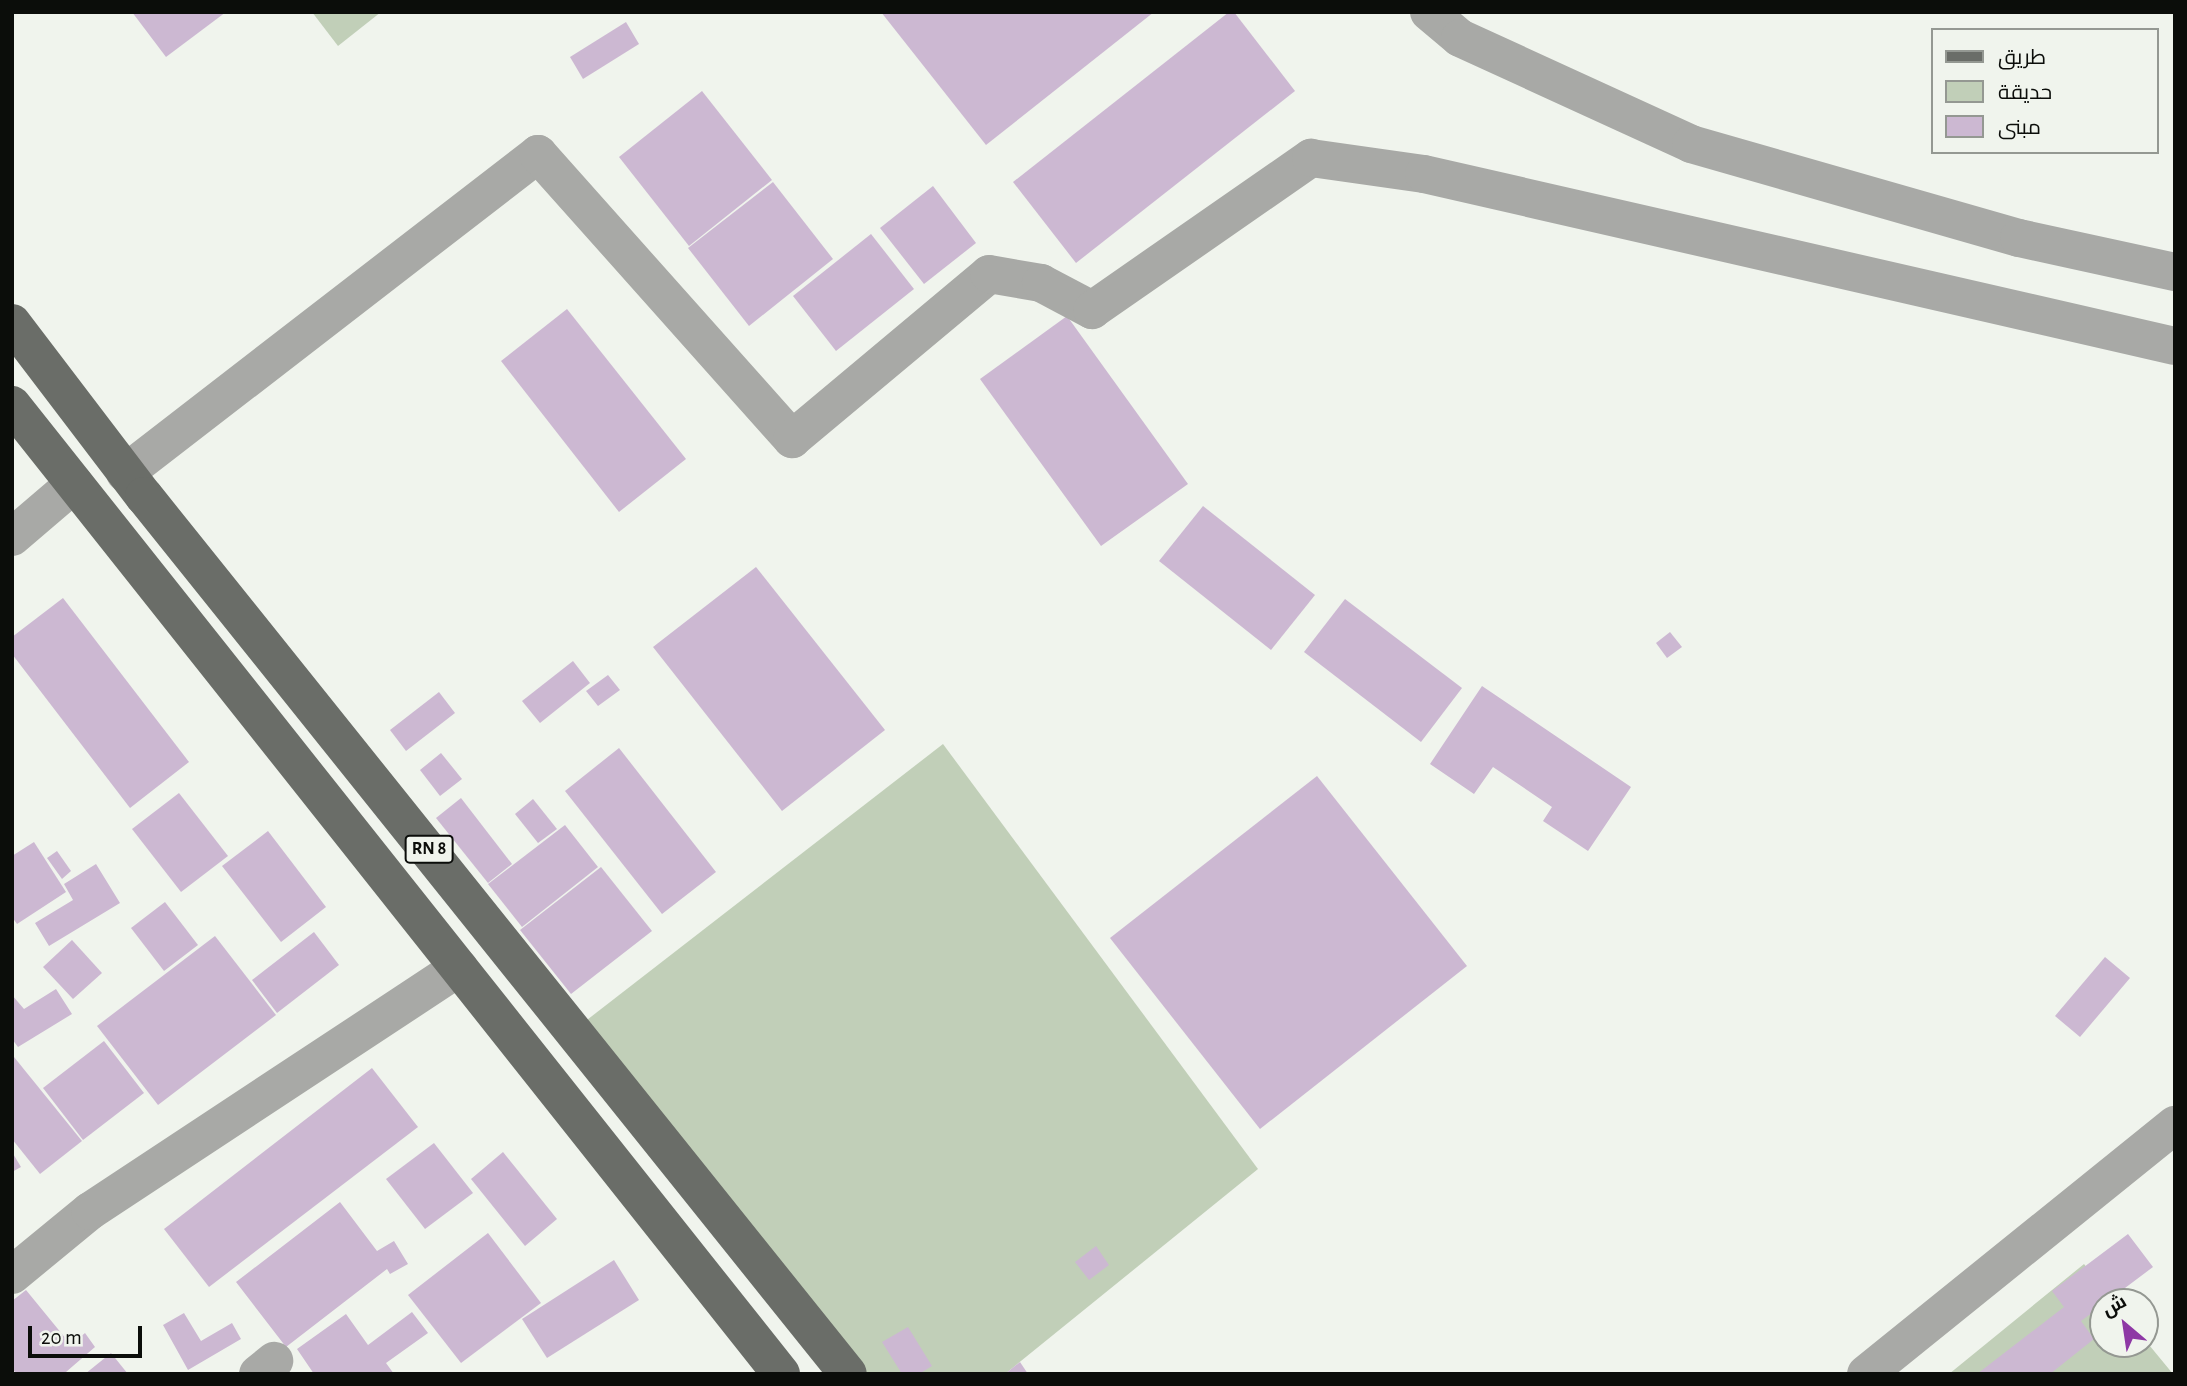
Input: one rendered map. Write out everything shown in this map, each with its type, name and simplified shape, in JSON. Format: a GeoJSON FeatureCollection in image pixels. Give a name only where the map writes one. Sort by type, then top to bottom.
{"type":"FeatureCollection","features":[{"type":"Feature","properties":{"kind":"main road","name":"RN 8"},"geometry":{"type":"LineString","coordinates":[[12,323],[125,472],[848,1374]]}},
{"type":"Feature","properties":{"kind":"main road","name":"RN 8"},"geometry":{"type":"LineString","coordinates":[[12,405],[780,1374]]}},
{"type":"Feature","properties":{"kind":"street"},"geometry":{"type":"LineString","coordinates":[[1429,12],[1460,38],[1691,144],[2019,238],[2175,272]]}},
{"type":"Feature","properties":{"kind":"street"},"geometry":{"type":"LineString","coordinates":[[125,472],[538,154],[792,439],[989,274],[1041,283],[1092,310],[1311,158],[1424,174],[2175,346]]}},
{"type":"Feature","properties":{"kind":"street"},"geometry":{"type":"LineString","coordinates":[[12,537],[74,484]]}},
{"type":"Feature","properties":{"kind":"street"},"geometry":{"type":"LineString","coordinates":[[12,1275],[90,1211],[459,968]]}},
{"type":"Feature","properties":{"kind":"street"},"geometry":{"type":"LineString","coordinates":[[1866,1374],[2175,1125]]}},
{"type":"Feature","properties":{"kind":"green space"},"geometry":{"type":"Polygon","coordinates":[[[312,12],[381,12],[338,46],[312,12]]]}},
{"type":"Feature","properties":{"kind":"green space"},"geometry":{"type":"Polygon","coordinates":[[[943,744],[1258,1169],[1005,1374],[848,1374],[574,1030],[943,744]]]}},
{"type":"Feature","properties":{"kind":"green space"},"geometry":{"type":"Polygon","coordinates":[[[2084,1264],[2103,1288],[2089,1288],[2089,1358],[2159,1357],[2173,1374],[1949,1374],[2084,1264]]]}},
{"type":"Feature","properties":{"kind":"building"},"geometry":{"type":"Polygon","coordinates":[[[132,12],[226,12],[166,57],[132,12]]]}},
{"type":"Feature","properties":{"kind":"building"},"geometry":{"type":"Polygon","coordinates":[[[881,12],[1154,12],[986,145],[881,12]]]}},
{"type":"Feature","properties":{"kind":"building"},"geometry":{"type":"Polygon","coordinates":[[[1229,12],[1234,12],[1295,91],[1076,263],[1013,182],[1229,12]]]}},
{"type":"Feature","properties":{"kind":"building"},"geometry":{"type":"Polygon","coordinates":[[[626,22],[639,44],[583,79],[570,57],[626,22]]]}},
{"type":"Feature","properties":{"kind":"building"},"geometry":{"type":"Polygon","coordinates":[[[702,91],[772,180],[689,246],[619,157],[702,91]]]}},
{"type":"Feature","properties":{"kind":"building"},"geometry":{"type":"Polygon","coordinates":[[[773,182],[833,259],[749,326],[688,248],[773,182]]]}},
{"type":"Feature","properties":{"kind":"building"},"geometry":{"type":"Polygon","coordinates":[[[933,186],[976,243],[924,284],[880,228],[933,186]]]}},
{"type":"Feature","properties":{"kind":"building"},"geometry":{"type":"Polygon","coordinates":[[[871,234],[914,289],[836,351],[793,296],[871,234]]]}},
{"type":"Feature","properties":{"kind":"building"},"geometry":{"type":"Polygon","coordinates":[[[567,309],[686,459],[619,512],[501,361],[567,309]]]}},
{"type":"Feature","properties":{"kind":"building"},"geometry":{"type":"Polygon","coordinates":[[[1067,316],[1188,484],[1101,546],[980,379],[1067,316]]]}},
{"type":"Feature","properties":{"kind":"building"},"geometry":{"type":"Polygon","coordinates":[[[1203,506],[1315,595],[1271,650],[1159,561],[1203,506]]]}},
{"type":"Feature","properties":{"kind":"building"},"geometry":{"type":"Polygon","coordinates":[[[756,567],[885,730],[782,811],[653,647],[756,567]]]}},
{"type":"Feature","properties":{"kind":"building"},"geometry":{"type":"Polygon","coordinates":[[[63,598],[189,762],[130,808],[12,654],[12,637],[63,598]]]}},
{"type":"Feature","properties":{"kind":"building"},"geometry":{"type":"Polygon","coordinates":[[[1345,599],[1462,688],[1421,742],[1304,652],[1345,599]]]}},
{"type":"Feature","properties":{"kind":"building"},"geometry":{"type":"Polygon","coordinates":[[[1670,632],[1682,647],[1667,658],[1656,643],[1670,632]]]}},
{"type":"Feature","properties":{"kind":"building"},"geometry":{"type":"Polygon","coordinates":[[[573,661],[590,683],[540,723],[522,701],[573,661]]]}},
{"type":"Feature","properties":{"kind":"building"},"geometry":{"type":"Polygon","coordinates":[[[608,675],[620,690],[598,706],[586,691],[608,675]]]}},
{"type":"Feature","properties":{"kind":"building"},"geometry":{"type":"Polygon","coordinates":[[[1482,686],[1631,787],[1588,851],[1543,821],[1552,807],[1493,767],[1474,794],[1430,764],[1482,686]]]}},
{"type":"Feature","properties":{"kind":"building"},"geometry":{"type":"Polygon","coordinates":[[[439,692],[455,713],[406,751],[390,730],[439,692]]]}},
{"type":"Feature","properties":{"kind":"building"},"geometry":{"type":"Polygon","coordinates":[[[619,748],[716,872],[662,914],[565,791],[619,748]]]}},
{"type":"Feature","properties":{"kind":"building"},"geometry":{"type":"Polygon","coordinates":[[[441,753],[462,779],[440,796],[420,770],[441,753]]]}},
{"type":"Feature","properties":{"kind":"building"},"geometry":{"type":"Polygon","coordinates":[[[1317,776],[1467,966],[1260,1129],[1110,938],[1317,776]]]}},
{"type":"Feature","properties":{"kind":"building"},"geometry":{"type":"Polygon","coordinates":[[[179,793],[228,856],[181,892],[132,829],[179,793]]]}},
{"type":"Feature","properties":{"kind":"building"},"geometry":{"type":"Polygon","coordinates":[[[461,798],[512,864],[488,883],[436,818],[461,798]]]}},
{"type":"Feature","properties":{"kind":"building"},"geometry":{"type":"Polygon","coordinates":[[[533,799],[557,829],[538,843],[515,814],[533,799]]]}},
{"type":"Feature","properties":{"kind":"building"},"geometry":{"type":"Polygon","coordinates":[[[565,825],[598,867],[522,927],[488,884],[565,825]]]}},
{"type":"Feature","properties":{"kind":"building"},"geometry":{"type":"Polygon","coordinates":[[[268,831],[326,907],[281,942],[222,866],[268,831]]]}},
{"type":"Feature","properties":{"kind":"building"},"geometry":{"type":"Polygon","coordinates":[[[34,842],[66,892],[17,924],[12,917],[12,856],[34,842]]]}},
{"type":"Feature","properties":{"kind":"building"},"geometry":{"type":"Polygon","coordinates":[[[57,851],[71,871],[62,879],[47,858],[57,851]]]}},
{"type":"Feature","properties":{"kind":"building"},"geometry":{"type":"Polygon","coordinates":[[[96,864],[120,903],[49,946],[35,923],[73,900],[64,884],[96,864]]]}},
{"type":"Feature","properties":{"kind":"building"},"geometry":{"type":"Polygon","coordinates":[[[601,867],[652,931],[571,994],[520,930],[601,867]]]}},
{"type":"Feature","properties":{"kind":"building"},"geometry":{"type":"Polygon","coordinates":[[[165,902],[198,945],[164,971],[131,928],[165,902]]]}},
{"type":"Feature","properties":{"kind":"building"},"geometry":{"type":"Polygon","coordinates":[[[314,932],[339,965],[277,1013],[252,980],[314,932]]]}},
{"type":"Feature","properties":{"kind":"building"},"geometry":{"type":"Polygon","coordinates":[[[215,936],[276,1015],[158,1105],[97,1026],[215,936]]]}},
{"type":"Feature","properties":{"kind":"building"},"geometry":{"type":"Polygon","coordinates":[[[72,940],[102,973],[73,999],[43,967],[72,940]]]}},
{"type":"Feature","properties":{"kind":"building"},"geometry":{"type":"Polygon","coordinates":[[[2105,957],[2130,978],[2080,1037],[2055,1016],[2105,957]]]}},
{"type":"Feature","properties":{"kind":"building"},"geometry":{"type":"Polygon","coordinates":[[[56,989],[72,1014],[18,1047],[12,1039],[12,995],[24,1009],[56,989]]]}},
{"type":"Feature","properties":{"kind":"building"},"geometry":{"type":"Polygon","coordinates":[[[104,1041],[144,1093],[83,1140],[43,1088],[104,1041]]]}},
{"type":"Feature","properties":{"kind":"building"},"geometry":{"type":"Polygon","coordinates":[[[14,1057],[82,1141],[40,1174],[12,1139],[14,1057]]]}},
{"type":"Feature","properties":{"kind":"building"},"geometry":{"type":"Polygon","coordinates":[[[372,1068],[418,1127],[209,1287],[164,1229],[372,1068]]]}},
{"type":"Feature","properties":{"kind":"building"},"geometry":{"type":"Polygon","coordinates":[[[434,1143],[473,1193],[425,1229],[386,1179],[434,1143]]]}},
{"type":"Feature","properties":{"kind":"building"},"geometry":{"type":"Polygon","coordinates":[[[12,1152],[21,1167],[12,1172],[12,1152]]]}},
{"type":"Feature","properties":{"kind":"building"},"geometry":{"type":"Polygon","coordinates":[[[503,1152],[557,1219],[525,1246],[471,1179],[503,1152]]]}},
{"type":"Feature","properties":{"kind":"building"},"geometry":{"type":"Polygon","coordinates":[[[340,1202],[377,1251],[394,1241],[408,1264],[390,1274],[387,1269],[286,1347],[236,1282],[340,1202]]]}},
{"type":"Feature","properties":{"kind":"building"},"geometry":{"type":"Polygon","coordinates":[[[488,1233],[541,1303],[461,1363],[408,1295],[488,1233]]]}},
{"type":"Feature","properties":{"kind":"building"},"geometry":{"type":"Polygon","coordinates":[[[2128,1234],[2153,1267],[2125,1288],[2089,1288],[2089,1315],[2081,1321],[2089,1332],[2089,1343],[2050,1374],[1977,1374],[2064,1307],[2052,1291],[2128,1234]]]}},
{"type":"Feature","properties":{"kind":"building"},"geometry":{"type":"Polygon","coordinates":[[[1096,1246],[1109,1265],[1089,1280],[1075,1262],[1096,1246]]]}},
{"type":"Feature","properties":{"kind":"building"},"geometry":{"type":"Polygon","coordinates":[[[614,1260],[639,1300],[547,1358],[522,1319],[614,1260]]]}},
{"type":"Feature","properties":{"kind":"building"},"geometry":{"type":"Polygon","coordinates":[[[26,1290],[71,1345],[85,1333],[95,1347],[66,1372],[19,1374],[12,1370],[12,1301],[26,1290]]]}},
{"type":"Feature","properties":{"kind":"building"},"geometry":{"type":"Polygon","coordinates":[[[412,1312],[428,1333],[386,1363],[394,1374],[314,1374],[297,1349],[346,1314],[368,1345],[412,1312]]]}},
{"type":"Feature","properties":{"kind":"building"},"geometry":{"type":"Polygon","coordinates":[[[184,1313],[201,1341],[232,1323],[241,1339],[188,1370],[163,1325],[184,1313]]]}},
{"type":"Feature","properties":{"kind":"building"},"geometry":{"type":"Polygon","coordinates":[[[908,1327],[932,1366],[919,1374],[902,1374],[882,1342],[908,1327]]]}},
{"type":"Feature","properties":{"kind":"building"},"geometry":{"type":"Polygon","coordinates":[[[111,1353],[128,1374],[85,1374],[111,1353]]]}},
{"type":"Feature","properties":{"kind":"building"},"geometry":{"type":"Polygon","coordinates":[[[1020,1362],[1028,1374],[1005,1374],[1020,1362]]]}}]}
